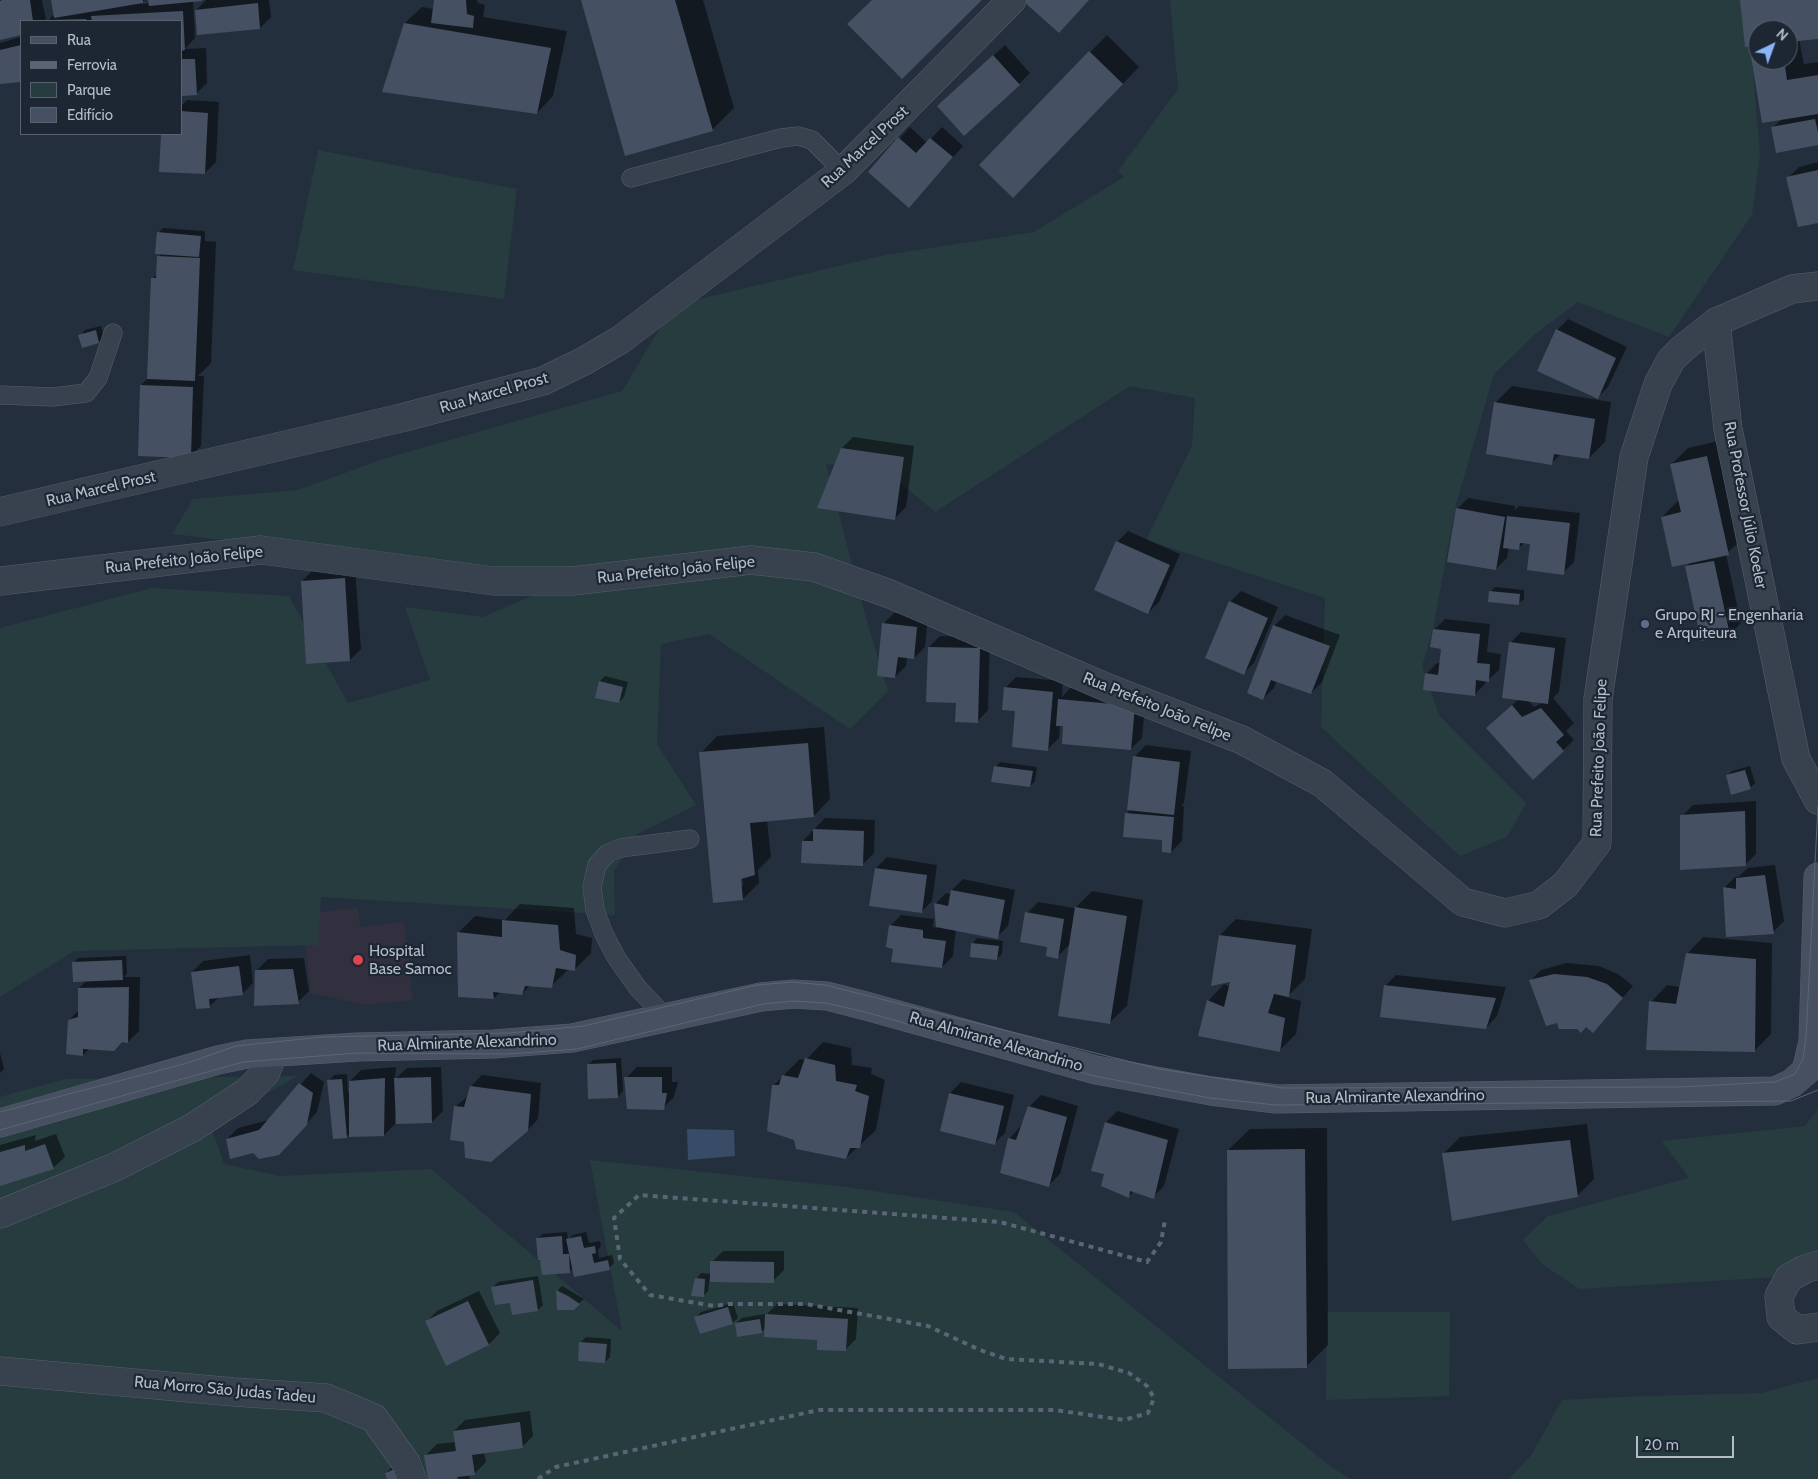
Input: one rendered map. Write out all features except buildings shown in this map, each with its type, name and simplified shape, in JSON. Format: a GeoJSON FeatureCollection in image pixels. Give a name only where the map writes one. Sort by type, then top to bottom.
{"type":"FeatureCollection","features":[{"type":"Feature","properties":{"kind":"street","name":"Rua Marcel Prost"},"geometry":{"type":"LineString","coordinates":[[0,512],[401,418],[543,381],[584,361],[620,340],[844,171],[1012,0]]}},
{"type":"Feature","properties":{"kind":"street","name":"Rua Prefeito João Felipe"},"geometry":{"type":"LineString","coordinates":[[0,581],[261,550],[494,581],[573,582],[751,560],[814,567],[890,594],[1108,688],[1242,740],[1322,783],[1463,902],[1505,913],[1539,905],[1546,900],[1565,885],[1596,843],[1598,700],[1634,457],[1658,384],[1671,360],[1716,322],[1792,289],[1818,286]]}},
{"type":"Feature","properties":{"kind":"street","name":"Rua Professor Júlio Koeler"},"geometry":{"type":"LineString","coordinates":[[1716,322],[1728,429],[1796,759],[1818,800]]}},
{"type":"Feature","properties":{"kind":"street","name":"Rua Almirante Alexandrino"},"geometry":{"type":"LineString","coordinates":[[0,1122],[218,1060],[248,1054],[357,1047],[494,1044],[562,1039],[761,997],[793,994],[827,996],[1096,1070],[1211,1091],[1276,1099],[1776,1091],[1792,1084],[1806,1071],[1813,1042],[1818,877]]}},
{"type":"Feature","properties":{"kind":"street"},"geometry":{"type":"LineString","coordinates":[[0,1214],[115,1168],[192,1128],[247,1092],[266,1072],[274,1053]]}},
{"type":"Feature","properties":{"kind":"street"},"geometry":{"type":"LineString","coordinates":[[1818,1265],[1805,1269],[1790,1278],[1779,1296],[1781,1316],[1797,1330],[1818,1327]]}},
{"type":"Feature","properties":{"kind":"street","name":"Rua Morro São Judas Tadeu"},"geometry":{"type":"LineString","coordinates":[[0,1371],[234,1392],[326,1398],[374,1418],[406,1463],[412,1479]]}},
{"type":"Feature","properties":{"kind":"lane"},"geometry":{"type":"LineString","coordinates":[[631,178],[781,138],[798,136],[812,140],[844,171]]}},
{"type":"Feature","properties":{"kind":"lane"},"geometry":{"type":"LineString","coordinates":[[0,395],[52,397],[86,393],[98,378],[113,333]]}},
{"type":"Feature","properties":{"kind":"lane"},"geometry":{"type":"LineString","coordinates":[[666,1018],[637,987],[616,957],[604,934],[595,910],[592,887],[597,865],[608,853],[621,848],[690,839]]}},
{"type":"Feature","properties":{"kind":"shaded area","name":"Hospital Base Samoc"},"geometry":{"type":"Polygon","coordinates":[[[358,908],[360,927],[404,922],[413,1000],[364,1005],[311,993],[302,914],[358,908]]]}},
{"type":"Feature","properties":{"kind":"green space"},"geometry":{"type":"Polygon","coordinates":[[[1170,0],[1747,0],[1748,70],[1753,70],[1760,155],[1752,215],[1669,337],[1578,302],[1534,335],[1494,374],[1456,504],[1433,629],[1422,667],[1439,715],[1526,803],[1507,837],[1460,856],[1321,727],[1325,598],[1146,540],[1192,446],[1195,398],[1130,386],[935,512],[885,470],[826,464],[867,622],[888,691],[850,729],[709,634],[661,644],[657,744],[696,805],[637,834],[614,871],[615,915],[321,897],[318,945],[74,951],[0,997],[0,628],[152,588],[289,596],[348,703],[430,680],[405,607],[483,617],[570,579],[172,534],[193,499],[298,490],[383,459],[622,391],[674,305],[885,255],[1034,232],[1124,177],[1118,171],[1178,89],[1170,0]]]}},
{"type":"Feature","properties":{"kind":"green space"},"geometry":{"type":"Polygon","coordinates":[[[318,150],[517,189],[504,299],[293,270],[318,150]]]}},
{"type":"Feature","properties":{"kind":"green space"},"geometry":{"type":"Polygon","coordinates":[[[297,1076],[211,1126],[224,1164],[280,1176],[431,1169],[622,1331],[590,1160],[847,1187],[1014,1212],[1330,1466],[1350,1479],[0,1479],[0,1097],[65,1079],[297,1076]]]}},
{"type":"Feature","properties":{"kind":"green space"},"geometry":{"type":"Polygon","coordinates":[[[1818,1109],[1818,1279],[1794,1276],[1580,1289],[1543,1265],[1523,1240],[1548,1216],[1689,1178],[1662,1141],[1805,1126],[1818,1109]]]}},
{"type":"Feature","properties":{"kind":"green space"},"geometry":{"type":"Polygon","coordinates":[[[1327,1312],[1450,1312],[1449,1396],[1326,1400],[1327,1312]]]}},
{"type":"Feature","properties":{"kind":"green space"},"geometry":{"type":"Polygon","coordinates":[[[1818,1378],[1818,1479],[1509,1479],[1532,1454],[1562,1400],[1761,1393],[1818,1378]]]}},
{"type":"Feature","properties":{"kind":"water"},"geometry":{"type":"Polygon","coordinates":[[[687,1129],[734,1130],[735,1156],[688,1160],[687,1129]]]}},
{"type":"Feature","properties":{"kind":"tram line"},"geometry":{"type":"LineString","coordinates":[[0,1112],[184,1064],[236,1046],[322,1037],[510,1033],[584,1026],[757,985],[792,982],[825,985],[1159,1069],[1283,1088],[1678,1087],[1775,1082],[1795,1074],[1803,1059],[1806,1037],[1818,806]]}},
{"type":"Feature","properties":{"kind":"tram line"},"geometry":{"type":"LineString","coordinates":[[0,1130],[243,1062],[357,1053],[508,1054],[577,1049],[763,1004],[793,1001],[826,1003],[865,1012],[1094,1076],[1210,1098],[1276,1105],[1791,1101],[1818,1090]]}},
{"type":"Feature","properties":{"kind":"railway"},"geometry":{"type":"LineString","coordinates":[[538,1479],[556,1467],[819,1410],[1055,1410],[1124,1420],[1148,1413],[1154,1398],[1147,1386],[1129,1373],[1098,1364],[1006,1359],[980,1350],[928,1326],[806,1304],[728,1304],[714,1306],[650,1295],[620,1259],[614,1218],[639,1195],[1000,1222],[1147,1262],[1161,1242],[1165,1220]]}},
{"type":"Feature","properties":{"kind":"place","name":"Grupo RJ - Engenharia e Arquiteura"},"geometry":{"type":"Point","coordinates":[1645,624]}},
{"type":"Feature","properties":{"kind":"place","name":"Hospital Base Samoc"},"geometry":{"type":"Point","coordinates":[358,960]}}]}
